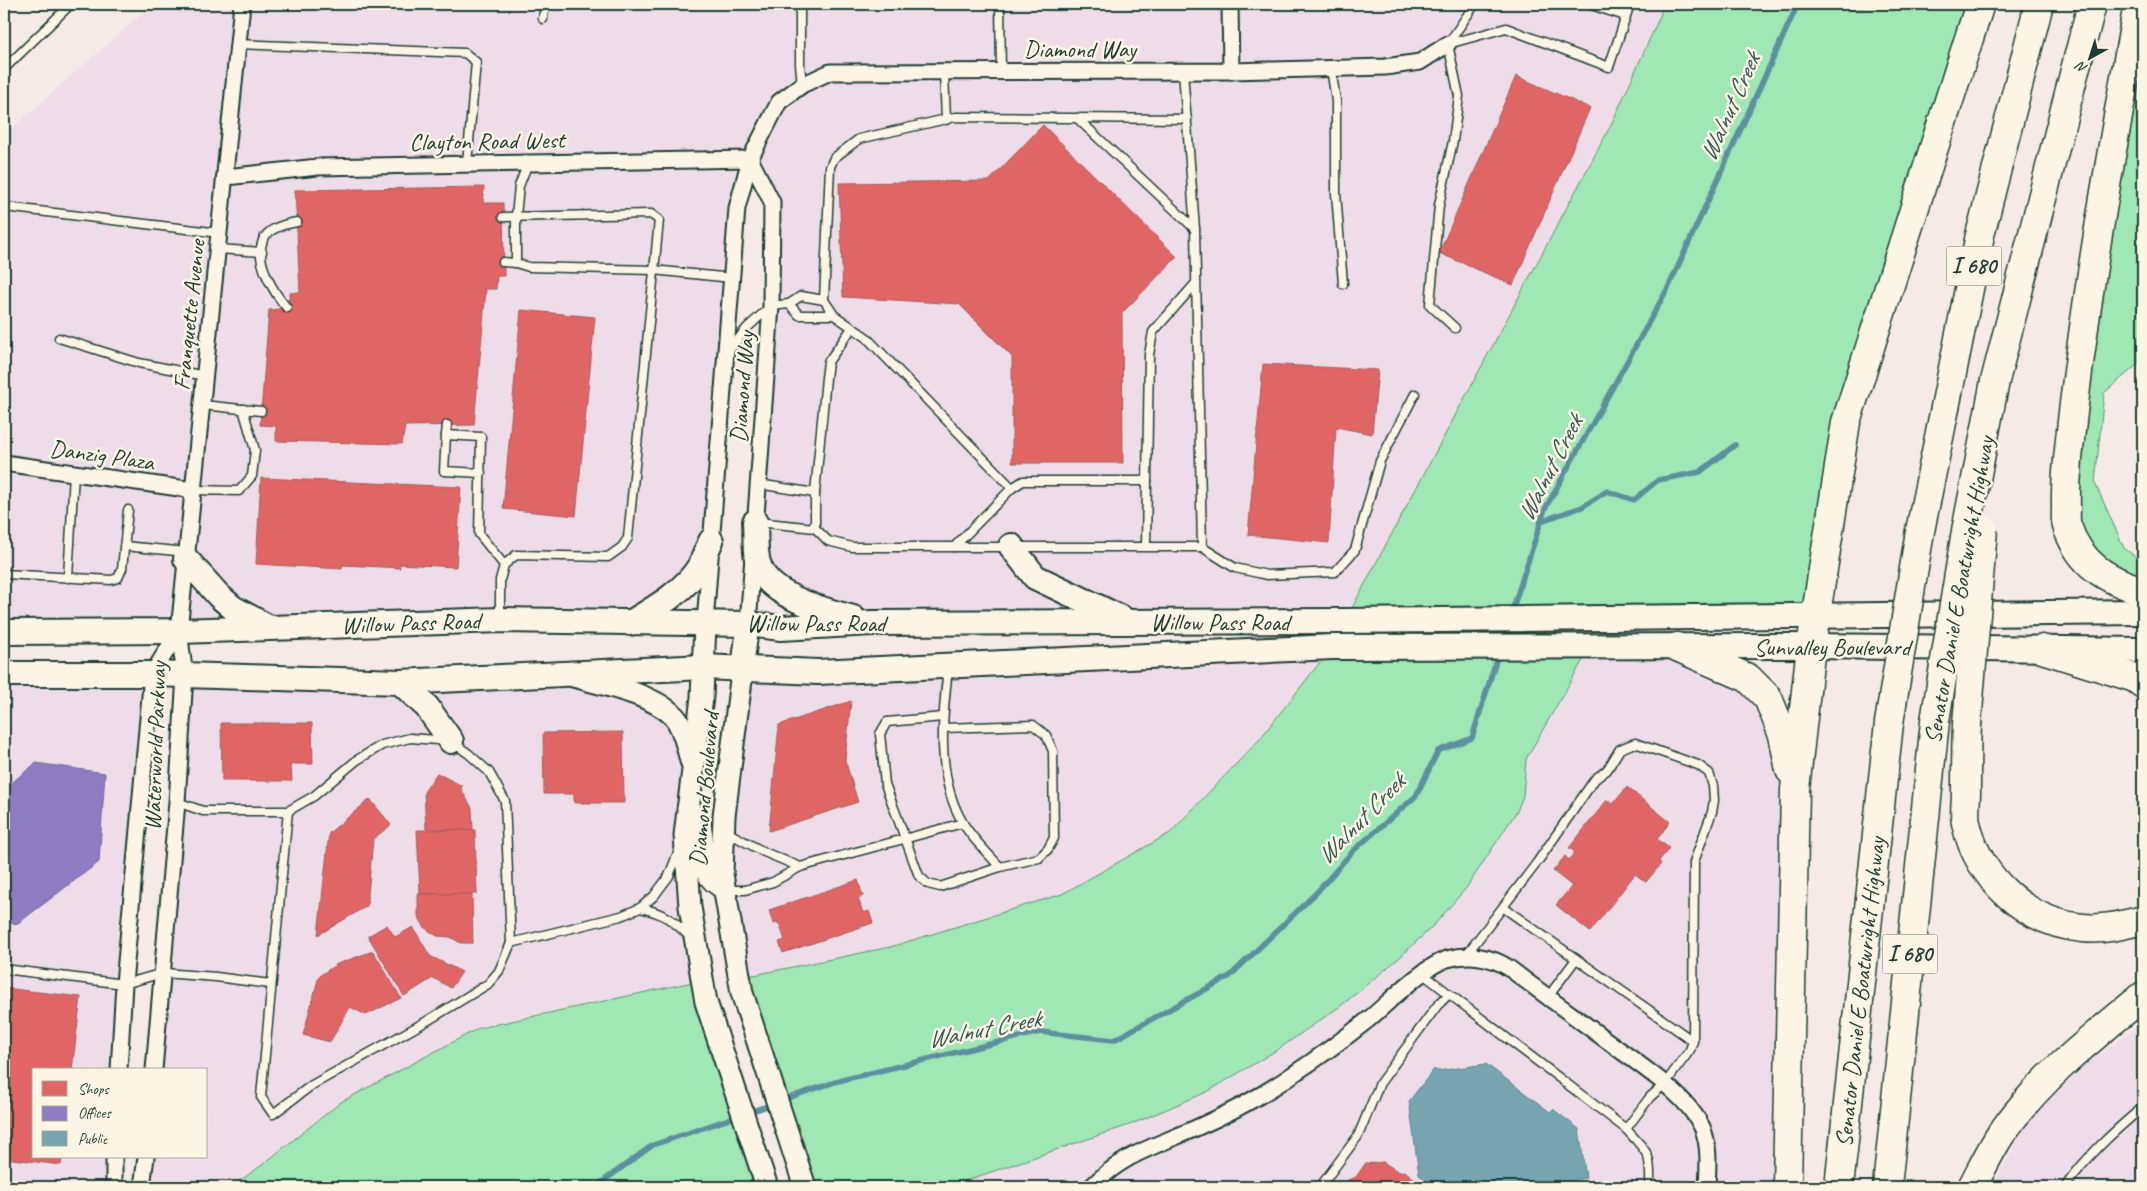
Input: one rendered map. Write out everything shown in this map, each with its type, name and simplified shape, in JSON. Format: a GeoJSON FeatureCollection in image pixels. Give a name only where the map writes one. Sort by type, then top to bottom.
{"type":"FeatureCollection","features":[{"type":"Feature","properties":{"kind":"highway"},"geometry":{"type":"LineString","coordinates":[[1787,1187],[1795,789],[1811,646],[1846,422],[1980,4]]}},
{"type":"Feature","properties":{"kind":"highway","name":"Senator Daniel E Boatwright Highway"},"geometry":{"type":"LineString","coordinates":[[1839,1187],[1889,723],[1920,531],[1980,235],[2039,4]]}},
{"type":"Feature","properties":{"kind":"highway","name":"Senator Daniel E Boatwright Highway"},"geometry":{"type":"LineString","coordinates":[[1887,1187],[1934,721],[1966,531],[1995,381],[2092,4]]}},
{"type":"Feature","properties":{"kind":"highway"},"geometry":{"type":"LineString","coordinates":[[2138,4],[2096,238],[2079,360],[2065,484],[2066,524],[2075,545],[2092,567],[2118,583],[2143,591]]}},
{"type":"Feature","properties":{"kind":"highway"},"geometry":{"type":"LineString","coordinates":[[1995,381],[1967,724],[1966,822],[1984,866],[1994,881],[2008,896],[2040,916],[2065,925],[2083,928],[2114,928],[2143,920]]}},
{"type":"Feature","properties":{"kind":"highway"},"geometry":{"type":"LineString","coordinates":[[1677,647],[1748,678],[1768,698],[1783,735],[1795,789]]}},
{"type":"Feature","properties":{"kind":"highway"},"geometry":{"type":"LineString","coordinates":[[2042,649],[2134,678],[2143,684]]}},
{"type":"Feature","properties":{"kind":"highway"},"geometry":{"type":"LineString","coordinates":[[1972,1187],[2001,1134],[2038,1088],[2082,1047],[2143,996]]}},
{"type":"Feature","properties":{"kind":"main road"},"geometry":{"type":"LineString","coordinates":[[755,522],[758,566],[766,580],[811,606],[872,623]]}},
{"type":"Feature","properties":{"kind":"main road"},"geometry":{"type":"LineString","coordinates":[[630,623],[660,605],[681,587],[700,566],[711,540]]}},
{"type":"Feature","properties":{"kind":"main road"},"geometry":{"type":"LineString","coordinates":[[1010,546],[1035,577],[1129,622]]}},
{"type":"Feature","properties":{"kind":"main road"},"geometry":{"type":"LineString","coordinates":[[187,556],[218,596],[234,608],[267,627]]}},
{"type":"Feature","properties":{"kind":"main road","name":"Sunvalley Boulevard"},"geometry":{"type":"LineString","coordinates":[[1628,618],[2143,612]]}},
{"type":"Feature","properties":{"kind":"main road","name":"Willow Pass Road"},"geometry":{"type":"LineString","coordinates":[[4,632],[179,631],[500,620],[748,624],[781,628],[872,623],[1628,618]]}},
{"type":"Feature","properties":{"kind":"main road","name":"Diamond Boulevard"},"geometry":{"type":"LineString","coordinates":[[705,623],[701,702],[685,835],[690,907],[706,1002],[767,1187]]}},
{"type":"Feature","properties":{"kind":"main road","name":"Diamond Boulevard"},"geometry":{"type":"LineString","coordinates":[[748,624],[724,830],[722,874],[742,993],[805,1187]]}},
{"type":"Feature","properties":{"kind":"main road","name":"Sunvalley Boulevard"},"geometry":{"type":"LineString","coordinates":[[1610,646],[1811,646],[2143,650]]}},
{"type":"Feature","properties":{"kind":"main road","name":"Willow Pass Road"},"geometry":{"type":"LineString","coordinates":[[4,674],[152,674],[400,682],[704,667],[818,672],[1332,647],[1610,646]]}},
{"type":"Feature","properties":{"kind":"main road"},"geometry":{"type":"LineString","coordinates":[[568,674],[660,704],[677,720],[688,746],[692,769]]}},
{"type":"Feature","properties":{"kind":"main road"},"geometry":{"type":"LineString","coordinates":[[400,682],[427,707],[451,741]]}},
{"type":"Feature","properties":{"kind":"street","name":"Franquette Avenue"},"geometry":{"type":"LineString","coordinates":[[179,631],[242,4]]}},
{"type":"Feature","properties":{"kind":"street"},"geometry":{"type":"LineString","coordinates":[[1230,4],[1231,71]]}},
{"type":"Feature","properties":{"kind":"street","name":"Diamond Way"},"geometry":{"type":"LineString","coordinates":[[705,623],[737,208],[750,159],[779,102],[802,85],[830,72],[1231,71],[1385,67],[1420,62],[1448,44]]}},
{"type":"Feature","properties":{"kind":"street","name":"Diamond Way"},"geometry":{"type":"LineString","coordinates":[[748,624],[771,306],[772,202],[750,159]]}},
{"type":"Feature","properties":{"kind":"street","name":"Clayton Road West"},"geometry":{"type":"LineString","coordinates":[[226,177],[318,167],[750,159]]}},
{"type":"Feature","properties":{"kind":"street","name":"Danzig Plaza"},"geometry":{"type":"LineString","coordinates":[[4,463],[193,490]]}},
{"type":"Feature","properties":{"kind":"street","name":"Waterworld Parkway"},"geometry":{"type":"LineString","coordinates":[[119,1068],[124,984],[152,674],[179,631]]}},
{"type":"Feature","properties":{"kind":"street","name":"Waterworld Parkway"},"geometry":{"type":"LineString","coordinates":[[154,1068],[177,802],[185,676],[179,631]]}},
{"type":"Feature","properties":{"kind":"street"},"geometry":{"type":"LineString","coordinates":[[687,808],[699,821],[706,876],[712,884],[725,890]]}},
{"type":"Feature","properties":{"kind":"street"},"geometry":{"type":"LineString","coordinates":[[1091,1187],[1119,1162],[1223,1115],[1294,1074],[1360,1026],[1423,974],[1447,959],[1466,956],[1482,956],[1498,961],[1664,1084],[1694,1113],[1702,1129],[1707,1146],[1707,1187]]}},
{"type":"Feature","properties":{"kind":"street"},"geometry":{"type":"LineString","coordinates":[[114,1158],[114,1187]]}},
{"type":"Feature","properties":{"kind":"street"},"geometry":{"type":"LineString","coordinates":[[142,1187],[146,1158]]}},
{"type":"Feature","properties":{"kind":"lane"},"geometry":{"type":"LineString","coordinates":[[4,69],[71,4]]}},
{"type":"Feature","properties":{"kind":"lane"},"geometry":{"type":"LineString","coordinates":[[543,19],[545,4]]}},
{"type":"Feature","properties":{"kind":"lane"},"geometry":{"type":"LineString","coordinates":[[800,4],[802,85]]}},
{"type":"Feature","properties":{"kind":"lane"},"geometry":{"type":"LineString","coordinates":[[1000,4],[1001,71]]}},
{"type":"Feature","properties":{"kind":"lane"},"geometry":{"type":"LineString","coordinates":[[1455,328],[1430,305],[1439,206],[1453,141],[1459,96],[1448,44],[1475,4]]}},
{"type":"Feature","properties":{"kind":"lane"},"geometry":{"type":"LineString","coordinates":[[1588,4],[1626,16]]}},
{"type":"Feature","properties":{"kind":"lane"},"geometry":{"type":"LineString","coordinates":[[1448,44],[1506,28],[1609,67],[1630,4]]}},
{"type":"Feature","properties":{"kind":"lane"},"geometry":{"type":"LineString","coordinates":[[238,44],[465,54],[476,62],[467,164]]}},
{"type":"Feature","properties":{"kind":"lane"},"geometry":{"type":"LineString","coordinates":[[1331,68],[1336,101],[1336,193],[1343,284]]}},
{"type":"Feature","properties":{"kind":"lane"},"geometry":{"type":"LineString","coordinates":[[1183,71],[1196,230],[1202,547]]}},
{"type":"Feature","properties":{"kind":"lane"},"geometry":{"type":"LineString","coordinates":[[944,72],[946,120]]}},
{"type":"Feature","properties":{"kind":"lane"},"geometry":{"type":"LineString","coordinates":[[1012,488],[866,337],[834,315],[824,300],[830,167],[834,158],[859,139],[955,118],[1187,119]]}},
{"type":"Feature","properties":{"kind":"lane"},"geometry":{"type":"LineString","coordinates":[[1077,118],[1196,230]]}},
{"type":"Feature","properties":{"kind":"lane"},"geometry":{"type":"LineString","coordinates":[[516,263],[516,216],[519,186],[528,163]]}},
{"type":"Feature","properties":{"kind":"lane"},"geometry":{"type":"LineString","coordinates":[[5,207],[220,233]]}},
{"type":"Feature","properties":{"kind":"lane"},"geometry":{"type":"LineString","coordinates":[[500,620],[500,580],[504,565],[516,555],[608,557],[622,547],[628,538],[659,220],[651,214],[503,217]]}},
{"type":"Feature","properties":{"kind":"lane"},"geometry":{"type":"LineString","coordinates":[[287,308],[275,294],[267,278],[262,252],[263,240],[270,232],[282,225],[296,222]]}},
{"type":"Feature","properties":{"kind":"lane"},"geometry":{"type":"LineString","coordinates":[[218,249],[262,252]]}},
{"type":"Feature","properties":{"kind":"lane"},"geometry":{"type":"LineString","coordinates":[[503,262],[529,266],[653,270],[732,278]]}},
{"type":"Feature","properties":{"kind":"lane"},"geometry":{"type":"LineString","coordinates":[[1146,545],[1149,354],[1153,332],[1196,283]]}},
{"type":"Feature","properties":{"kind":"lane"},"geometry":{"type":"LineString","coordinates":[[727,354],[747,328],[771,306],[788,304],[801,296],[824,300]]}},
{"type":"Feature","properties":{"kind":"lane"},"geometry":{"type":"LineString","coordinates":[[788,304],[800,315],[834,315]]}},
{"type":"Feature","properties":{"kind":"lane"},"geometry":{"type":"LineString","coordinates":[[814,528],[815,493],[828,362],[852,328]]}},
{"type":"Feature","properties":{"kind":"lane"},"geometry":{"type":"LineString","coordinates":[[59,338],[139,363],[205,376]]}},
{"type":"Feature","properties":{"kind":"lane"},"geometry":{"type":"LineString","coordinates":[[755,522],[814,528],[828,541],[852,547],[1146,545],[1202,547],[1235,568],[1266,576],[1335,572],[1355,550],[1380,461],[1415,394]]}},
{"type":"Feature","properties":{"kind":"lane"},"geometry":{"type":"LineString","coordinates":[[202,405],[261,411]]}},
{"type":"Feature","properties":{"kind":"lane"},"geometry":{"type":"LineString","coordinates":[[193,490],[239,492],[252,476],[255,450],[243,409]]}},
{"type":"Feature","properties":{"kind":"lane"},"geometry":{"type":"LineString","coordinates":[[447,425],[444,471],[481,473]]}},
{"type":"Feature","properties":{"kind":"lane"},"geometry":{"type":"LineString","coordinates":[[446,435],[481,437],[479,534],[504,565]]}},
{"type":"Feature","properties":{"kind":"lane"},"geometry":{"type":"LineString","coordinates":[[68,578],[74,473]]}},
{"type":"Feature","properties":{"kind":"lane"},"geometry":{"type":"LineString","coordinates":[[954,547],[1012,488],[1023,481],[1146,481]]}},
{"type":"Feature","properties":{"kind":"lane"},"geometry":{"type":"LineString","coordinates":[[758,484],[815,493]]}},
{"type":"Feature","properties":{"kind":"lane"},"geometry":{"type":"LineString","coordinates":[[4,574],[111,580],[118,578],[122,569],[128,510]]}},
{"type":"Feature","properties":{"kind":"lane"},"geometry":{"type":"LineString","coordinates":[[124,546],[187,556]]}},
{"type":"Feature","properties":{"kind":"lane"},"geometry":{"type":"LineString","coordinates":[[948,666],[943,716],[946,780],[963,823],[1000,867]]}},
{"type":"Feature","properties":{"kind":"lane"},"geometry":{"type":"LineString","coordinates":[[943,716],[887,722],[880,734],[885,784],[904,840],[919,876],[928,884],[940,887],[1000,867],[1039,858],[1048,849],[1054,838],[1053,751],[1046,735],[1033,725],[944,728]]}},
{"type":"Feature","properties":{"kind":"lane"},"geometry":{"type":"LineString","coordinates":[[177,802],[203,811],[288,811],[314,796],[357,760],[382,745],[410,738],[451,741],[489,772],[505,802],[511,943],[499,971],[488,984],[427,1021],[312,1085],[273,1114],[261,1097],[270,984],[288,811]]}},
{"type":"Feature","properties":{"kind":"lane"},"geometry":{"type":"LineString","coordinates":[[1466,956],[1504,908],[1595,779],[1606,770],[1620,749],[1635,743],[1698,765],[1709,773],[1713,786],[1714,800],[1712,812],[1694,862],[1693,1041],[1690,1050],[1626,1129]]}},
{"type":"Feature","properties":{"kind":"lane"},"geometry":{"type":"LineString","coordinates":[[725,890],[744,890],[766,884],[800,867],[963,823]]}},
{"type":"Feature","properties":{"kind":"lane"},"geometry":{"type":"LineString","coordinates":[[724,830],[764,852],[800,867]]}},
{"type":"Feature","properties":{"kind":"lane"},"geometry":{"type":"LineString","coordinates":[[511,943],[620,916],[640,908],[654,896],[669,876],[685,835]]}},
{"type":"Feature","properties":{"kind":"lane"},"geometry":{"type":"LineString","coordinates":[[640,908],[672,919],[696,943]]}},
{"type":"Feature","properties":{"kind":"lane"},"geometry":{"type":"LineString","coordinates":[[1504,908],[1693,1041]]}},
{"type":"Feature","properties":{"kind":"lane"},"geometry":{"type":"LineString","coordinates":[[1548,997],[1576,959]]}},
{"type":"Feature","properties":{"kind":"lane"},"geometry":{"type":"LineString","coordinates":[[4,969],[124,984],[163,973],[270,984]]}},
{"type":"Feature","properties":{"kind":"lane"},"geometry":{"type":"LineString","coordinates":[[1423,974],[1448,995],[1626,1129],[1646,1150],[1651,1163],[1650,1187]]}},
{"type":"Feature","properties":{"kind":"lane"},"geometry":{"type":"LineString","coordinates":[[1320,1187],[1358,1136],[1380,1083],[1437,1006],[1448,995]]}},
{"type":"Feature","properties":{"kind":"lane"},"geometry":{"type":"LineString","coordinates":[[2065,1187],[2078,1169],[2110,1134],[2143,1107]]}},
{"type":"Feature","properties":{"kind":"shaded area"},"geometry":{"type":"Polygon","coordinates":[[[153,4],[1663,4],[1660,16],[1611,125],[1345,621],[872,623],[811,606],[759,566],[772,202],[750,159],[737,208],[718,459],[699,567],[630,623],[4,632],[4,135],[153,4]]]}},
{"type":"Feature","properties":{"kind":"shaded area"},"geometry":{"type":"Polygon","coordinates":[[[1591,646],[1677,647],[1748,678],[1783,735],[1787,1187],[947,1187],[1132,1124],[1207,1092],[1277,1050],[1435,924],[1467,887],[1513,817],[1526,759],[1591,646]]]}},
{"type":"Feature","properties":{"kind":"shaded area"},"geometry":{"type":"Polygon","coordinates":[[[1332,647],[1259,740],[1170,833],[1062,894],[890,947],[739,978],[722,874],[743,668],[1332,647]]]}},
{"type":"Feature","properties":{"kind":"shaded area"},"geometry":{"type":"Polygon","coordinates":[[[4,674],[152,674],[119,1068],[32,1068],[32,1158],[114,1158],[114,1187],[4,1187],[4,674]]]}},
{"type":"Feature","properties":{"kind":"shaded area"},"geometry":{"type":"Polygon","coordinates":[[[568,674],[660,704],[687,746],[702,980],[479,1028],[262,1165],[231,1187],[148,1187],[146,1158],[208,1158],[208,1068],[154,1068],[185,676],[568,674]]]}},
{"type":"Feature","properties":{"kind":"shaded area"},"geometry":{"type":"Polygon","coordinates":[[[2143,1022],[2143,1187],[1992,1187],[2029,1119],[2083,1067],[2143,1022]]]}},
{"type":"Feature","properties":{"kind":"green space"},"geometry":{"type":"Polygon","coordinates":[[[1663,4],[1980,4],[1857,385],[1816,615],[1345,621],[1611,125],[1660,16],[1663,4]]]}},
{"type":"Feature","properties":{"kind":"green space"},"geometry":{"type":"Polygon","coordinates":[[[2143,4],[2143,360],[2104,393],[2095,483],[2124,548],[2143,562],[2143,591],[2092,567],[2065,483],[2143,4]]]}},
{"type":"Feature","properties":{"kind":"green space"},"geometry":{"type":"Polygon","coordinates":[[[1591,646],[1526,759],[1523,796],[1517,811],[1467,887],[1435,924],[1398,959],[1342,1005],[1277,1050],[1207,1092],[1132,1124],[947,1187],[805,1187],[739,978],[890,947],[1062,894],[1170,833],[1259,740],[1332,647],[1591,646]]]}},
{"type":"Feature","properties":{"kind":"green space"},"geometry":{"type":"Polygon","coordinates":[[[702,980],[767,1187],[231,1187],[262,1165],[341,1102],[479,1028],[702,980]]]}},
{"type":"Feature","properties":{"kind":"building: Shops"},"geometry":{"type":"Polygon","coordinates":[[[1516,76],[1590,108],[1513,285],[1439,253],[1516,76]]]}},
{"type":"Feature","properties":{"kind":"building: Shops"},"geometry":{"type":"Polygon","coordinates":[[[1043,125],[1177,257],[1122,313],[1123,463],[1012,463],[1012,357],[959,304],[843,297],[839,183],[989,181],[1043,125]]]}},
{"type":"Feature","properties":{"kind":"building: Shops"},"geometry":{"type":"Polygon","coordinates":[[[484,187],[483,203],[503,203],[504,276],[497,276],[496,289],[486,289],[474,425],[405,426],[402,444],[276,441],[276,426],[260,425],[269,310],[287,308],[290,293],[300,292],[295,190],[484,187]]]}},
{"type":"Feature","properties":{"kind":"building: Shops"},"geometry":{"type":"Polygon","coordinates":[[[521,310],[595,317],[576,516],[503,509],[521,310]]]}},
{"type":"Feature","properties":{"kind":"building: Shops"},"geometry":{"type":"Polygon","coordinates":[[[1263,364],[1378,370],[1372,434],[1336,427],[1329,543],[1248,535],[1263,364]]]}},
{"type":"Feature","properties":{"kind":"building: Shops"},"geometry":{"type":"Polygon","coordinates":[[[261,478],[461,487],[456,567],[399,564],[400,568],[343,565],[342,569],[256,564],[261,478]]]}},
{"type":"Feature","properties":{"kind":"building: Shops"},"geometry":{"type":"Polygon","coordinates":[[[851,701],[845,760],[858,802],[769,831],[779,725],[851,701]]]}},
{"type":"Feature","properties":{"kind":"building: Shops"},"geometry":{"type":"Polygon","coordinates":[[[221,723],[312,723],[313,764],[291,764],[292,781],[222,781],[221,723]]]}},
{"type":"Feature","properties":{"kind":"building: Shops"},"geometry":{"type":"Polygon","coordinates":[[[623,732],[624,803],[574,803],[574,794],[544,794],[543,733],[623,732]]]}},
{"type":"Feature","properties":{"kind":"building: Shops"},"geometry":{"type":"Polygon","coordinates":[[[437,773],[462,786],[461,789],[472,808],[473,830],[426,829],[424,792],[437,773]]]}},
{"type":"Feature","properties":{"kind":"building: Shops"},"geometry":{"type":"Polygon","coordinates":[[[1627,787],[1670,822],[1657,839],[1669,848],[1659,861],[1661,864],[1646,882],[1635,874],[1590,932],[1556,905],[1572,886],[1553,871],[1565,856],[1569,860],[1575,852],[1569,848],[1607,800],[1613,804],[1627,787]]]}},
{"type":"Feature","properties":{"kind":"building: Shops"},"geometry":{"type":"Polygon","coordinates":[[[370,799],[391,825],[373,839],[367,906],[318,935],[329,833],[370,799]]]}},
{"type":"Feature","properties":{"kind":"building: Shops"},"geometry":{"type":"Polygon","coordinates":[[[417,830],[475,830],[477,894],[420,894],[417,830]]]}},
{"type":"Feature","properties":{"kind":"building: Shops"},"geometry":{"type":"Polygon","coordinates":[[[858,880],[863,896],[858,898],[863,913],[869,911],[873,923],[783,953],[779,942],[785,940],[779,923],[773,924],[769,910],[858,880]]]}},
{"type":"Feature","properties":{"kind":"building: Shops"},"geometry":{"type":"Polygon","coordinates":[[[418,894],[472,894],[473,943],[461,943],[450,937],[437,936],[425,928],[418,916],[418,894]]]}},
{"type":"Feature","properties":{"kind":"building: Shops"},"geometry":{"type":"Polygon","coordinates":[[[387,925],[395,937],[413,927],[430,956],[462,972],[451,988],[433,978],[404,996],[368,936],[387,925]]]}},
{"type":"Feature","properties":{"kind":"building: Shops"},"geometry":{"type":"Polygon","coordinates":[[[373,951],[401,998],[366,1015],[350,1007],[330,1042],[303,1035],[319,976],[337,964],[373,951]]]}},
{"type":"Feature","properties":{"kind":"building: Shops"},"geometry":{"type":"Polygon","coordinates":[[[4,988],[81,997],[72,1068],[32,1068],[32,1158],[62,1158],[61,1165],[4,1158],[4,988]]]}},
{"type":"Feature","properties":{"kind":"building: Shops"},"geometry":{"type":"Polygon","coordinates":[[[1383,1162],[1399,1172],[1405,1171],[1424,1187],[1342,1187],[1348,1180],[1356,1177],[1365,1164],[1383,1162]]]}},
{"type":"Feature","properties":{"kind":"building: Offices"},"geometry":{"type":"Polygon","coordinates":[[[36,763],[105,773],[99,862],[17,924],[4,922],[4,789],[36,763]]]}},
{"type":"Feature","properties":{"kind":"building: Public"},"geometry":{"type":"Polygon","coordinates":[[[1486,1064],[1550,1112],[1553,1109],[1579,1129],[1586,1178],[1573,1180],[1574,1187],[1436,1187],[1419,1175],[1409,1101],[1434,1069],[1437,1071],[1486,1064]]]}},
{"type":"Feature","properties":{"kind":"waterway","name":"Walnut Creek"},"geometry":{"type":"LineString","coordinates":[[1511,614],[1545,509],[1669,286],[1798,4]]}},
{"type":"Feature","properties":{"kind":"waterway"},"geometry":{"type":"LineString","coordinates":[[1541,521],[1582,507],[1607,491],[1634,500],[1658,480],[1700,472],[1735,445]]}},
{"type":"Feature","properties":{"kind":"waterway","name":"Walnut Creek"},"geometry":{"type":"LineString","coordinates":[[782,1100],[838,1081],[1040,1032],[1114,1040],[1230,976],[1317,892],[1353,851],[1416,796],[1438,751],[1472,738],[1499,651]]}},
{"type":"Feature","properties":{"kind":"waterway","name":"Walnut Creek"},"geometry":{"type":"LineString","coordinates":[[595,1187],[653,1145],[773,1104]]}}]}
